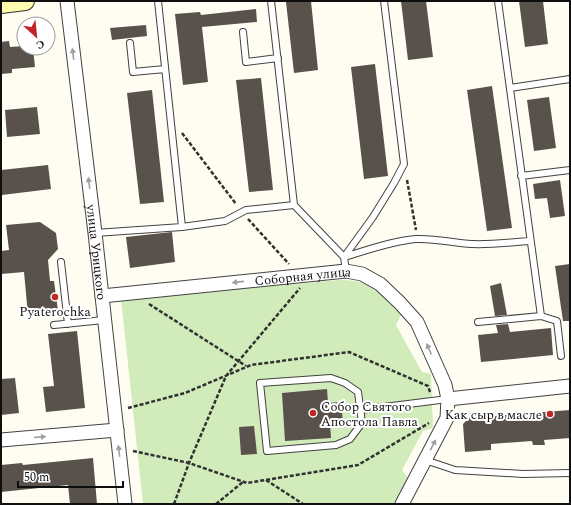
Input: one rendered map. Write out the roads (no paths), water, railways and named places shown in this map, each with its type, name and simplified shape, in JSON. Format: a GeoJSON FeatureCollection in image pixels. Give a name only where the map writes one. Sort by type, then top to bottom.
{"type":"FeatureCollection","features":[{"type":"Feature","properties":{"kind":"street"},"geometry":{"type":"LineString","coordinates":[[4,2],[25,1]]}},
{"type":"Feature","properties":{"kind":"street","name":"улица Урицкого"},"geometry":{"type":"LineString","coordinates":[[67,1],[95,233],[125,504]]}},
{"type":"Feature","properties":{"kind":"street","name":"Соборная улица"},"geometry":{"type":"LineString","coordinates":[[102,296],[346,270],[362,274],[380,284],[417,322],[445,385],[448,399],[447,418],[425,460]]}},
{"type":"Feature","properties":{"kind":"street"},"geometry":{"type":"LineString","coordinates":[[448,399],[570,386]]}},
{"type":"Feature","properties":{"kind":"street"},"geometry":{"type":"LineString","coordinates":[[1,440],[116,430]]}},
{"type":"Feature","properties":{"kind":"street"},"geometry":{"type":"LineString","coordinates":[[402,504],[425,460]]}},
{"type":"Feature","properties":{"kind":"lane"},"geometry":{"type":"LineString","coordinates":[[158,1],[182,227]]}},
{"type":"Feature","properties":{"kind":"lane"},"geometry":{"type":"LineString","coordinates":[[271,1],[294,205],[344,256],[346,270]]}},
{"type":"Feature","properties":{"kind":"lane"},"geometry":{"type":"LineString","coordinates":[[344,256],[373,217],[404,164],[384,1]]}},
{"type":"Feature","properties":{"kind":"lane"},"geometry":{"type":"LineString","coordinates":[[498,1],[541,316]]}},
{"type":"Feature","properties":{"kind":"lane"},"geometry":{"type":"LineString","coordinates":[[243,32],[246,62],[278,58]]}},
{"type":"Feature","properties":{"kind":"lane"},"geometry":{"type":"LineString","coordinates":[[130,43],[133,72],[165,69]]}},
{"type":"Feature","properties":{"kind":"lane"},"geometry":{"type":"LineString","coordinates":[[510,88],[570,79]]}},
{"type":"Feature","properties":{"kind":"lane"},"geometry":{"type":"LineString","coordinates":[[522,176],[570,170]]}},
{"type":"Feature","properties":{"kind":"lane"},"geometry":{"type":"LineString","coordinates":[[95,233],[182,227],[224,221],[246,210],[294,205]]}},
{"type":"Feature","properties":{"kind":"lane"},"geometry":{"type":"LineString","coordinates":[[344,256],[400,241],[418,239],[471,244],[530,241]]}},
{"type":"Feature","properties":{"kind":"lane"},"geometry":{"type":"LineString","coordinates":[[61,262],[68,324]]}},
{"type":"Feature","properties":{"kind":"lane"},"geometry":{"type":"LineString","coordinates":[[478,322],[541,316],[557,321],[561,356]]}},
{"type":"Feature","properties":{"kind":"lane"},"geometry":{"type":"LineString","coordinates":[[54,325],[104,320]]}},
{"type":"Feature","properties":{"kind":"lane"},"geometry":{"type":"LineString","coordinates":[[331,378],[346,383],[358,392],[360,410],[362,423],[350,439],[336,445],[267,451],[260,383],[331,378]]}},
{"type":"Feature","properties":{"kind":"lane"},"geometry":{"type":"LineString","coordinates":[[360,410],[448,399]]}},
{"type":"Feature","properties":{"kind":"lane"},"geometry":{"type":"LineString","coordinates":[[425,460],[455,470],[523,474],[570,473]]}},
{"type":"Feature","properties":{"kind":"place","name":"Pyaterochka"},"geometry":{"type":"Point","coordinates":[55,297]}},
{"type":"Feature","properties":{"kind":"place","name":"Собор Святого Апостола Павла"},"geometry":{"type":"Point","coordinates":[313,413]}},
{"type":"Feature","properties":{"kind":"place","name":"Как сыр в масле"},"geometry":{"type":"Point","coordinates":[550,414]}}]}
